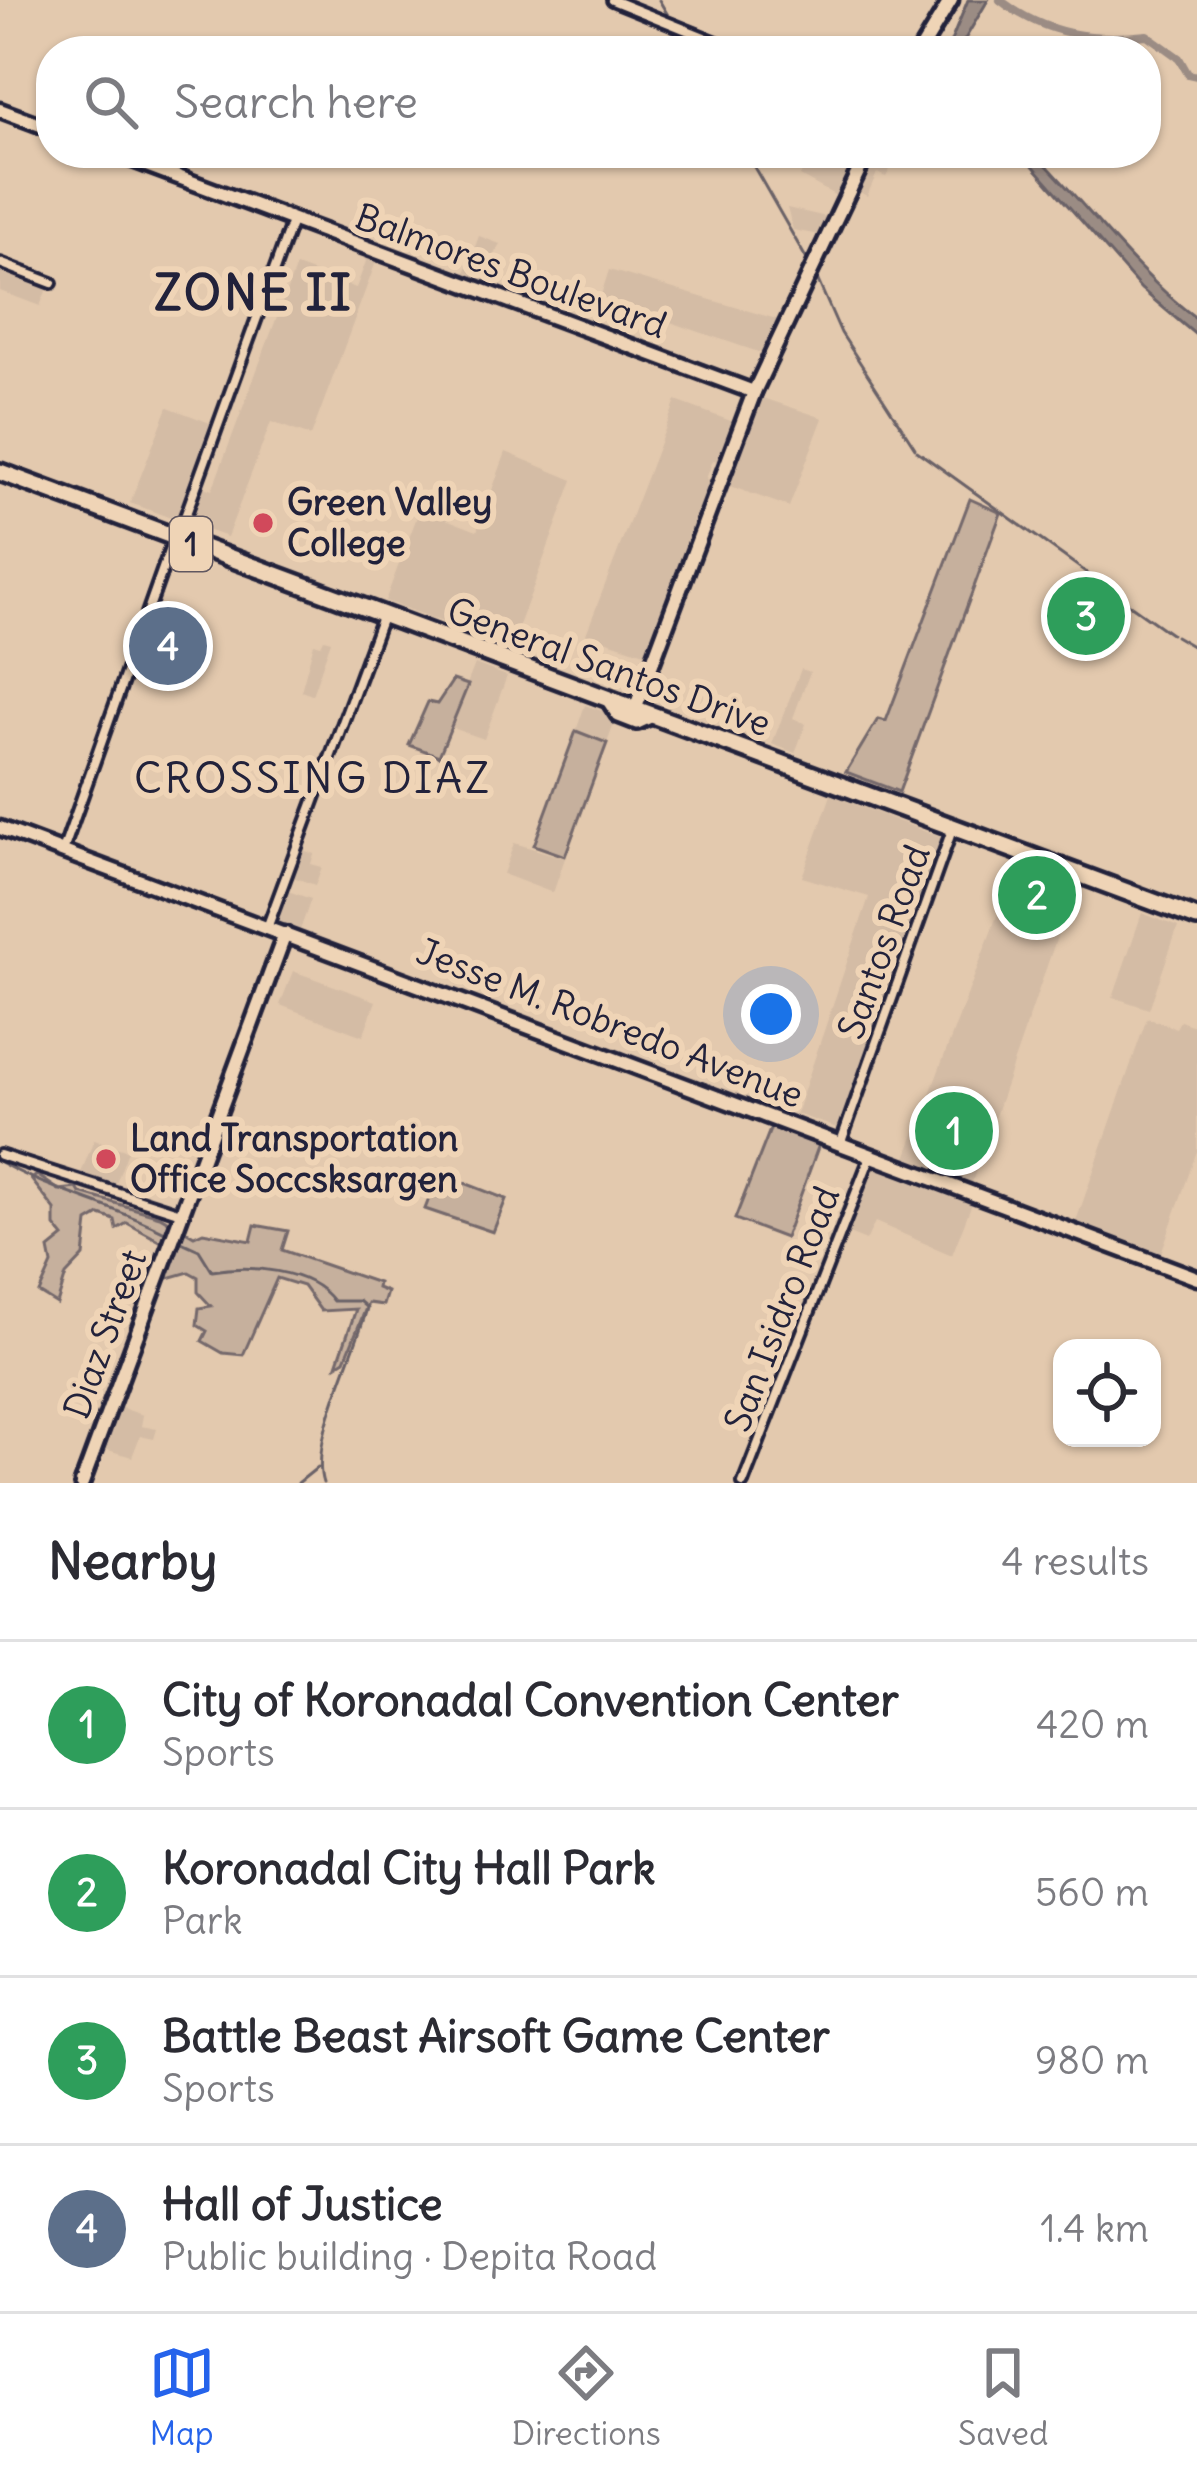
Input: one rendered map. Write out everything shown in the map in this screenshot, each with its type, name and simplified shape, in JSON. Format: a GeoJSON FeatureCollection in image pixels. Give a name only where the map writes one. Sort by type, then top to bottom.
{"type":"FeatureCollection","features":[{"type":"Feature","properties":{"kind":"highway","name":"General Santos Drive"},"geometry":{"type":"LineString","coordinates":[[0,472],[1014,850],[1059,860],[1080,880],[1197,918]]}},
{"type":"Feature","properties":{"kind":"highway"},"geometry":{"type":"LineString","coordinates":[[1014,850],[1018,868]]}},
{"type":"Feature","properties":{"kind":"main road"},"geometry":{"type":"LineString","coordinates":[[929,36],[951,0]]}},
{"type":"Feature","properties":{"kind":"main road"},"geometry":{"type":"LineString","coordinates":[[0,110],[36,123]]}},
{"type":"Feature","properties":{"kind":"main road","name":"Balmores Boulevard"},"geometry":{"type":"LineString","coordinates":[[153,168],[754,392]]}},
{"type":"Feature","properties":{"kind":"main road"},"geometry":{"type":"LineString","coordinates":[[632,705],[754,392],[860,168]]}},
{"type":"Feature","properties":{"kind":"main road","name":"Jesse M. Robredo Avenue"},"geometry":{"type":"LineString","coordinates":[[0,828],[1197,1278]]}},
{"type":"Feature","properties":{"kind":"main road","name":"Diaz Street"},"geometry":{"type":"LineString","coordinates":[[82,1483],[285,934]]}},
{"type":"Feature","properties":{"kind":"street"},"geometry":{"type":"LineString","coordinates":[[613,0],[703,36]]}},
{"type":"Feature","properties":{"kind":"street"},"geometry":{"type":"LineString","coordinates":[[63,851],[292,221]]}},
{"type":"Feature","properties":{"kind":"street"},"geometry":{"type":"LineString","coordinates":[[0,263],[52,283]]}},
{"type":"Feature","properties":{"kind":"street"},"geometry":{"type":"LineString","coordinates":[[267,928],[382,615]]}},
{"type":"Feature","properties":{"kind":"street","name":"Santos Road"},"geometry":{"type":"LineString","coordinates":[[841,1142],[953,827]]}},
{"type":"Feature","properties":{"kind":"street","name":"San Isidro Road"},"geometry":{"type":"LineString","coordinates":[[743,1483],[872,1154]]}},
{"type":"Feature","properties":{"kind":"street"},"geometry":{"type":"LineString","coordinates":[[0,1155],[181,1213]]}},
{"type":"Feature","properties":{"kind":"shaded area"},"geometry":{"type":"Polygon","coordinates":[[[968,0],[988,0],[967,36],[953,36],[968,0]]]}},
{"type":"Feature","properties":{"kind":"shaded area"},"geometry":{"type":"Polygon","coordinates":[[[804,168],[854,168],[840,198],[800,176],[804,168]]]}},
{"type":"Feature","properties":{"kind":"shaded area"},"geometry":{"type":"Polygon","coordinates":[[[863,168],[891,168],[886,177],[877,173],[867,196],[854,189],[863,168]]]}},
{"type":"Feature","properties":{"kind":"shaded area"},"geometry":{"type":"Polygon","coordinates":[[[1035,168],[1049,168],[1133,261],[1197,319],[1197,336],[1141,289],[1035,168]]]}},
{"type":"Feature","properties":{"kind":"shaded area"},"geometry":{"type":"Polygon","coordinates":[[[787,208],[831,218],[824,236],[793,230],[787,208]]]}},
{"type":"Feature","properties":{"kind":"shaded area"},"geometry":{"type":"Polygon","coordinates":[[[479,236],[500,244],[481,285],[462,281],[479,236]]]}},
{"type":"Feature","properties":{"kind":"shaded area"},"geometry":{"type":"Polygon","coordinates":[[[368,256],[377,259],[311,436],[271,422],[227,537],[198,527],[201,517],[188,512],[198,485],[212,490],[296,266],[356,288],[368,256]]]}},
{"type":"Feature","properties":{"kind":"shaded area"},"geometry":{"type":"Polygon","coordinates":[[[0,267],[49,284],[40,306],[0,291],[0,267]]]}},
{"type":"Feature","properties":{"kind":"shaded area"},"geometry":{"type":"Polygon","coordinates":[[[609,270],[783,321],[767,355],[600,298],[609,270]]]}},
{"type":"Feature","properties":{"kind":"shaded area"},"geometry":{"type":"Polygon","coordinates":[[[757,396],[823,418],[789,507],[724,484],[757,396]]]}},
{"type":"Feature","properties":{"kind":"shaded area"},"geometry":{"type":"Polygon","coordinates":[[[676,401],[739,424],[724,463],[713,460],[706,479],[716,483],[651,655],[586,634],[676,401]]]}},
{"type":"Feature","properties":{"kind":"shaded area"},"geometry":{"type":"Polygon","coordinates":[[[168,407],[218,426],[182,522],[130,503],[168,407]]]}},
{"type":"Feature","properties":{"kind":"shaded area"},"geometry":{"type":"Polygon","coordinates":[[[506,452],[573,480],[511,647],[385,601],[420,509],[477,531],[506,452]]]}},
{"type":"Feature","properties":{"kind":"shaded area"},"geometry":{"type":"Polygon","coordinates":[[[970,499],[1001,513],[899,792],[846,772],[878,719],[886,721],[970,499]]]}},
{"type":"Feature","properties":{"kind":"shaded area"},"geometry":{"type":"Polygon","coordinates":[[[324,639],[331,641],[312,695],[301,691],[314,643],[321,645],[324,639]]]}},
{"type":"Feature","properties":{"kind":"shaded area"},"geometry":{"type":"Polygon","coordinates":[[[475,664],[507,676],[484,739],[450,727],[475,664]]]}},
{"type":"Feature","properties":{"kind":"shaded area"},"geometry":{"type":"Polygon","coordinates":[[[801,669],[810,672],[793,718],[806,724],[795,753],[772,744],[801,669]]]}},
{"type":"Feature","properties":{"kind":"shaded area"},"geometry":{"type":"Polygon","coordinates":[[[453,680],[468,685],[439,756],[409,745],[428,702],[437,704],[453,680]]]}},
{"type":"Feature","properties":{"kind":"shaded area"},"geometry":{"type":"Polygon","coordinates":[[[585,705],[617,716],[607,743],[576,731],[585,705]]]}},
{"type":"Feature","properties":{"kind":"shaded area"},"geometry":{"type":"Polygon","coordinates":[[[576,731],[607,743],[565,856],[534,845],[576,731]]]}},
{"type":"Feature","properties":{"kind":"shaded area"},"geometry":{"type":"Polygon","coordinates":[[[831,795],[947,840],[843,1130],[796,1114],[869,897],[802,877],[831,795]]]}},
{"type":"Feature","properties":{"kind":"shaded area"},"geometry":{"type":"Polygon","coordinates":[[[514,843],[565,858],[553,893],[503,874],[514,843]]]}},
{"type":"Feature","properties":{"kind":"shaded area"},"geometry":{"type":"Polygon","coordinates":[[[300,849],[314,854],[311,864],[322,867],[315,885],[290,876],[300,849]]]}},
{"type":"Feature","properties":{"kind":"shaded area"},"geometry":{"type":"Polygon","coordinates":[[[1022,864],[1075,885],[970,1188],[904,1163],[1015,868],[1022,864]]]}},
{"type":"Feature","properties":{"kind":"shaded area"},"geometry":{"type":"Polygon","coordinates":[[[1022,864],[1068,882],[1052,925],[1015,917],[1006,909],[1022,864]]]}},
{"type":"Feature","properties":{"kind":"shaded area"},"geometry":{"type":"Polygon","coordinates":[[[285,890],[311,899],[298,936],[272,927],[285,890]]]}},
{"type":"Feature","properties":{"kind":"shaded area"},"geometry":{"type":"Polygon","coordinates":[[[1142,913],[1178,927],[1149,1009],[1113,997],[1142,913]]]}},
{"type":"Feature","properties":{"kind":"shaded area"},"geometry":{"type":"Polygon","coordinates":[[[293,971],[376,1001],[363,1036],[280,1005],[293,971]]]}},
{"type":"Feature","properties":{"kind":"shaded area"},"geometry":{"type":"Polygon","coordinates":[[[1147,1018],[1176,1028],[1180,1021],[1197,1027],[1197,1151],[1159,1259],[1074,1227],[1147,1018]]]}},
{"type":"Feature","properties":{"kind":"shaded area"},"geometry":{"type":"Polygon","coordinates":[[[773,1122],[821,1139],[785,1238],[735,1219],[773,1122]]]}},
{"type":"Feature","properties":{"kind":"shaded area"},"geometry":{"type":"Polygon","coordinates":[[[94,1140],[128,1151],[114,1189],[79,1178],[94,1140]]]}},
{"type":"Feature","properties":{"kind":"shaded area"},"geometry":{"type":"Polygon","coordinates":[[[872,1160],[974,1198],[952,1255],[875,1222],[866,1241],[844,1232],[872,1160]]]}},
{"type":"Feature","properties":{"kind":"shaded area"},"geometry":{"type":"Polygon","coordinates":[[[439,1173],[506,1199],[493,1232],[425,1209],[439,1173]]]}},
{"type":"Feature","properties":{"kind":"shaded area"},"geometry":{"type":"Polygon","coordinates":[[[37,1175],[59,1190],[77,1188],[80,1193],[160,1216],[194,1236],[203,1232],[251,1241],[255,1225],[288,1231],[282,1250],[378,1283],[377,1288],[387,1292],[383,1305],[368,1303],[345,1360],[337,1365],[356,1309],[321,1311],[303,1286],[277,1278],[243,1355],[223,1353],[202,1341],[207,1331],[197,1325],[199,1308],[211,1306],[198,1292],[198,1277],[189,1272],[165,1279],[162,1273],[171,1247],[127,1223],[117,1229],[115,1220],[100,1215],[88,1222],[84,1256],[66,1275],[57,1304],[39,1293],[52,1264],[49,1249],[64,1237],[55,1226],[55,1210],[31,1179],[37,1175]]]}},
{"type":"Feature","properties":{"kind":"shaded area"},"geometry":{"type":"Polygon","coordinates":[[[116,1406],[143,1415],[141,1426],[157,1429],[154,1439],[140,1436],[132,1457],[101,1448],[116,1406]]]}},
{"type":"Feature","properties":{"kind":"waterway"},"geometry":{"type":"LineString","coordinates":[[659,0],[672,22]]}},
{"type":"Feature","properties":{"kind":"waterway"},"geometry":{"type":"LineString","coordinates":[[1000,0],[1052,28],[1098,36]]}},
{"type":"Feature","properties":{"kind":"waterway"},"geometry":{"type":"LineString","coordinates":[[1128,36],[1148,36]]}},
{"type":"Feature","properties":{"kind":"waterway"},"geometry":{"type":"LineString","coordinates":[[1161,45],[1179,58],[1188,74],[1197,76]]}},
{"type":"Feature","properties":{"kind":"waterway"},"geometry":{"type":"LineString","coordinates":[[755,168],[810,265]]}},
{"type":"Feature","properties":{"kind":"waterway"},"geometry":{"type":"LineString","coordinates":[[815,274],[841,333],[915,448]]}},
{"type":"Feature","properties":{"kind":"waterway"},"geometry":{"type":"LineString","coordinates":[[917,451],[1087,573]]}},
{"type":"Feature","properties":{"kind":"waterway"},"geometry":{"type":"LineString","coordinates":[[1089,575],[1126,601]]}},
{"type":"Feature","properties":{"kind":"waterway"},"geometry":{"type":"LineString","coordinates":[[1127,603],[1171,634]]}},
{"type":"Feature","properties":{"kind":"waterway"},"geometry":{"type":"LineString","coordinates":[[1175,636],[1197,649]]}},
{"type":"Feature","properties":{"kind":"waterway"},"geometry":{"type":"LineString","coordinates":[[0,1162],[167,1233]]}},
{"type":"Feature","properties":{"kind":"waterway"},"geometry":{"type":"LineString","coordinates":[[175,1239],[199,1250],[212,1271],[294,1275],[333,1301],[359,1301],[367,1308],[322,1445],[323,1483]]}},
{"type":"Feature","properties":{"kind":"waterway"},"geometry":{"type":"LineString","coordinates":[[298,1483],[318,1467]]}},
{"type":"Feature","properties":{"kind":"place","name":"Green Valley College"},"geometry":{"type":"Point","coordinates":[263,523]}},
{"type":"Feature","properties":{"kind":"place","name":"Battle Beast Airsoft Game Center"},"geometry":{"type":"Point","coordinates":[1086,616]}},
{"type":"Feature","properties":{"kind":"place","name":"Hall of Justice"},"geometry":{"type":"Point","coordinates":[168,646]}},
{"type":"Feature","properties":{"kind":"place","name":"Koronadal City Hall Park"},"geometry":{"type":"Point","coordinates":[1037,895]}},
{"type":"Feature","properties":{"kind":"place","name":"City of Koronadal Convention Center"},"geometry":{"type":"Point","coordinates":[954,1131]}},
{"type":"Feature","properties":{"kind":"place","name":"Land Transportation Office Soccsksargen"},"geometry":{"type":"Point","coordinates":[106,1159]}},
{"type":"Feature","properties":{"kind":"district","name":"ZONE II"},"geometry":{"type":"Point","coordinates":[254,293]}},
{"type":"Feature","properties":{"kind":"district","name":"CROSSING DIAZ"},"geometry":{"type":"Point","coordinates":[313,778]}}]}
